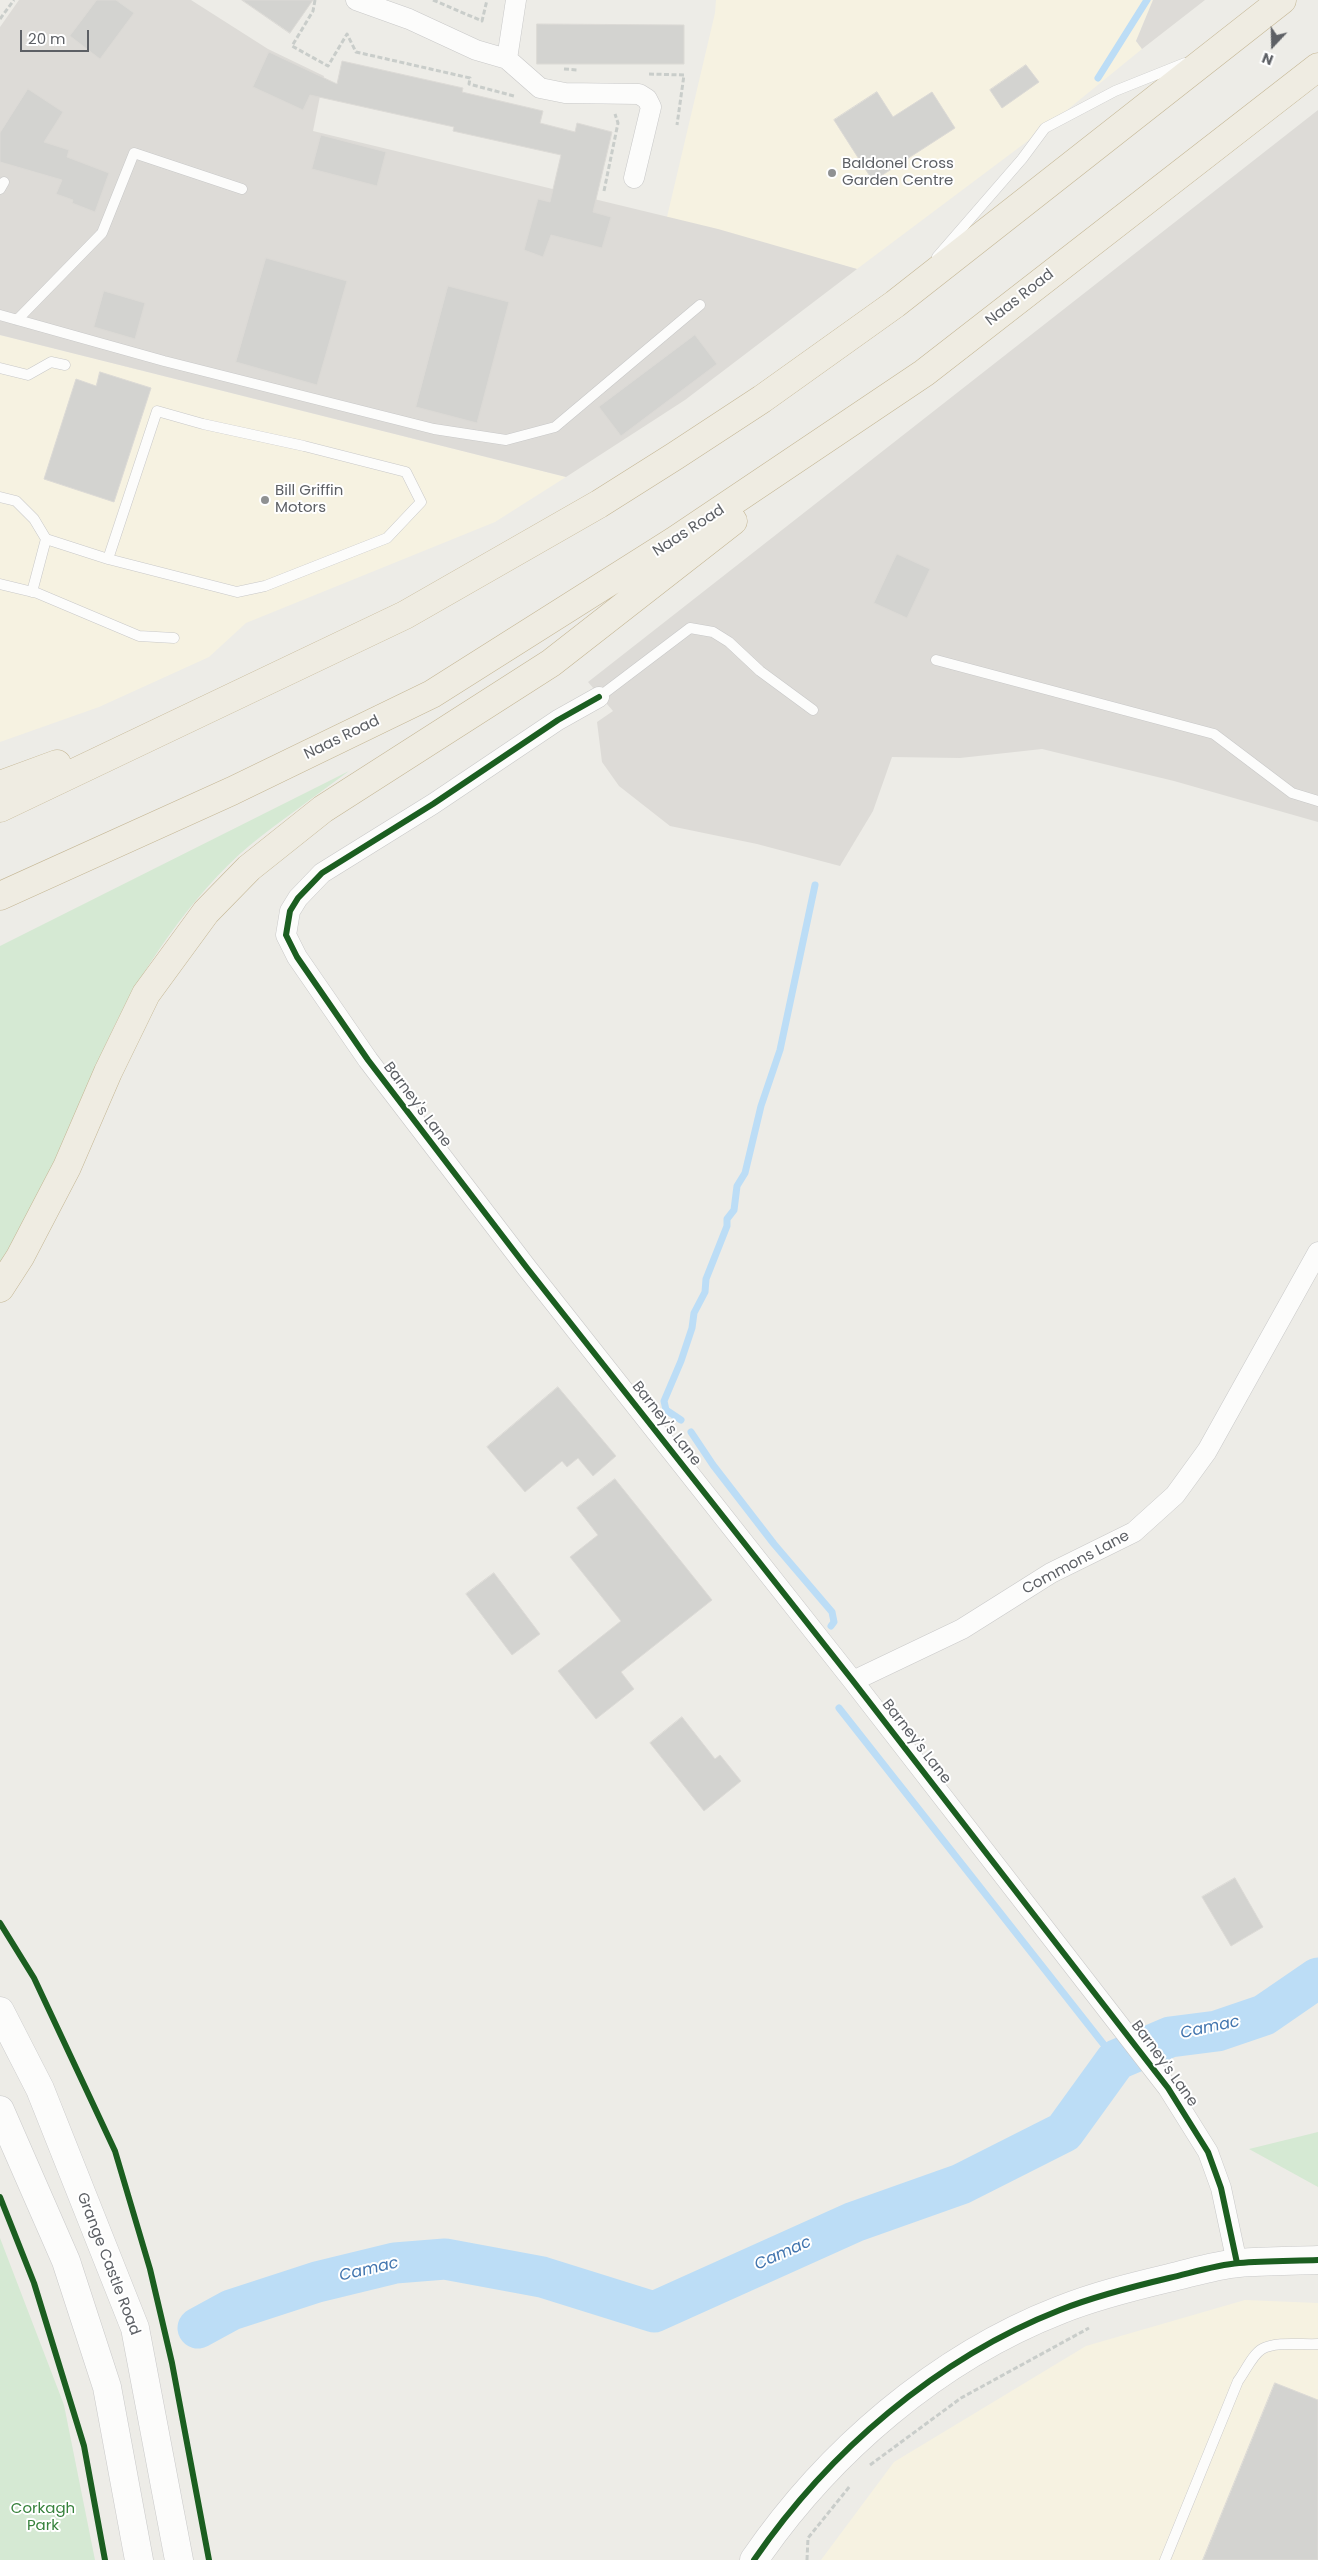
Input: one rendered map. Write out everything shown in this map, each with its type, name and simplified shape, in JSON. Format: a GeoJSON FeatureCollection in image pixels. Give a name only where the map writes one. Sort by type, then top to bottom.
{"type":"FeatureCollection","features":[{"type":"Feature","properties":{"kind":"highway"},"geometry":{"type":"LineString","coordinates":[[0,808],[208,711],[405,615],[599,504],[762,399],[895,304],[1282,0]]}},
{"type":"Feature","properties":{"kind":"highway","name":"Naas Road"},"geometry":{"type":"LineString","coordinates":[[0,896],[232,791],[432,694],[674,541],[924,373],[1318,68]]}},
{"type":"Feature","properties":{"kind":"highway"},"geometry":{"type":"LineString","coordinates":[[0,1288],[20,1257],[68,1167],[108,1072],[146,994],[206,912],[250,868],[323,809],[551,663],[924,373]]}},
{"type":"Feature","properties":{"kind":"highway"},"geometry":{"type":"LineString","coordinates":[[0,785],[208,711]]}},
{"type":"Feature","properties":{"kind":"main road","name":"Grange Castle Road"},"geometry":{"type":"LineString","coordinates":[[0,2010],[40,2089],[135,2328],[179,2560]]}},
{"type":"Feature","properties":{"kind":"main road"},"geometry":{"type":"LineString","coordinates":[[0,2110],[66,2262],[107,2387],[139,2560]]}},
{"type":"Feature","properties":{"kind":"main road"},"geometry":{"type":"LineString","coordinates":[[754,2560],[773,2533],[811,2487],[854,2444],[900,2404],[950,2367],[1003,2336],[1059,2310],[1116,2290],[1237,2263],[1318,2260]]}},
{"type":"Feature","properties":{"kind":"street"},"geometry":{"type":"LineString","coordinates":[[356,0],[409,19],[476,50],[507,58],[540,88],[565,93],[638,94],[647,99],[651,107],[634,178]]}},
{"type":"Feature","properties":{"kind":"street"},"geometry":{"type":"LineString","coordinates":[[507,58],[516,0]]}},
{"type":"Feature","properties":{"kind":"street","name":"Barney's Lane"},"geometry":{"type":"LineString","coordinates":[[599,697],[558,720],[434,804],[322,873],[298,898],[290,911],[286,935],[298,957],[368,1060],[533,1276],[853,1681],[1128,2036],[1183,2110],[1208,2152],[1221,2188],[1237,2263]]}},
{"type":"Feature","properties":{"kind":"street","name":"Commons Lane"},"geometry":{"type":"LineString","coordinates":[[853,1681],[962,1629],[1051,1573],[1134,1532],[1175,1496],[1207,1451],[1318,1252]]}},
{"type":"Feature","properties":{"kind":"lane"},"geometry":{"type":"LineString","coordinates":[[895,304],[1022,159],[1045,128],[1115,91],[1223,48]]}},
{"type":"Feature","properties":{"kind":"lane"},"geometry":{"type":"LineString","coordinates":[[17,320],[102,233],[134,153],[242,189]]}},
{"type":"Feature","properties":{"kind":"lane"},"geometry":{"type":"LineString","coordinates":[[0,315],[164,361],[434,429],[506,440],[556,427],[700,305]]}},
{"type":"Feature","properties":{"kind":"lane"},"geometry":{"type":"LineString","coordinates":[[0,368],[28,375],[51,362],[65,365]]}},
{"type":"Feature","properties":{"kind":"lane"},"geometry":{"type":"LineString","coordinates":[[0,497],[16,501],[34,520],[46,539],[108,559],[237,592],[265,586],[387,538],[421,502],[406,472],[304,446],[203,424],[157,411],[108,559]]}},
{"type":"Feature","properties":{"kind":"lane"},"geometry":{"type":"LineString","coordinates":[[32,592],[46,539]]}},
{"type":"Feature","properties":{"kind":"lane"},"geometry":{"type":"LineString","coordinates":[[0,584],[32,592],[139,636],[174,638]]}},
{"type":"Feature","properties":{"kind":"lane"},"geometry":{"type":"LineString","coordinates":[[599,697],[690,628],[713,632],[729,642],[767,676],[813,710]]}},
{"type":"Feature","properties":{"kind":"lane"},"geometry":{"type":"LineString","coordinates":[[936,660],[1214,734],[1292,793],[1318,801]]}},
{"type":"Feature","properties":{"kind":"lane"},"geometry":{"type":"LineString","coordinates":[[1165,2560],[1238,2381],[1251,2362],[1261,2350],[1271,2346],[1318,2344]]}},
{"type":"Feature","properties":{"kind":"path"},"geometry":{"type":"LineString","coordinates":[[0,19],[14,0]]}},
{"type":"Feature","properties":{"kind":"path"},"geometry":{"type":"LineString","coordinates":[[315,0],[313,11],[292,46],[328,66],[347,34],[356,52],[470,78],[468,84],[522,98]]}},
{"type":"Feature","properties":{"kind":"path"},"geometry":{"type":"LineString","coordinates":[[433,0],[482,21],[487,0]]}},
{"type":"Feature","properties":{"kind":"path"},"geometry":{"type":"LineString","coordinates":[[558,69],[587,70]]}},
{"type":"Feature","properties":{"kind":"path"},"geometry":{"type":"LineString","coordinates":[[645,73],[684,75],[677,125]]}},
{"type":"Feature","properties":{"kind":"path"},"geometry":{"type":"LineString","coordinates":[[604,191],[618,123],[615,114],[606,114]]}},
{"type":"Feature","properties":{"kind":"path"},"geometry":{"type":"LineString","coordinates":[[869,2466],[961,2398],[1098,2323]]}},
{"type":"Feature","properties":{"kind":"path"},"geometry":{"type":"LineString","coordinates":[[807,2560],[808,2538],[855,2479]]}},
{"type":"Feature","properties":{"kind":"shaded area"},"geometry":{"type":"Polygon","coordinates":[[[19,0],[191,0],[268,49],[324,76],[313,131],[718,229],[857,269],[685,400],[566,477],[0,335],[0,27],[19,0]]]}},
{"type":"Feature","properties":{"kind":"shaded area","name":"Baldonel Cross Garden Centre"},"geometry":{"type":"Polygon","coordinates":[[[716,0],[1153,0],[1136,41],[1142,49],[1045,128],[857,269],[667,217],[715,13],[716,0]]]}},
{"type":"Feature","properties":{"kind":"shaded area"},"geometry":{"type":"Polygon","coordinates":[[[1153,0],[1205,0],[1142,49],[1136,41],[1153,0]]]}},
{"type":"Feature","properties":{"kind":"shaded area"},"geometry":{"type":"Polygon","coordinates":[[[1318,110],[1318,822],[1174,781],[1042,749],[960,758],[892,757],[873,811],[840,866],[757,844],[670,826],[619,786],[602,762],[597,722],[613,711],[588,682],[1318,110]]]}},
{"type":"Feature","properties":{"kind":"shaded area","name":"Bill Griffin Motors"},"geometry":{"type":"Polygon","coordinates":[[[0,335],[566,477],[495,522],[246,623],[209,657],[99,707],[0,742],[0,335]]]}},
{"type":"Feature","properties":{"kind":"shaded area"},"geometry":{"type":"Polygon","coordinates":[[[1245,2300],[1318,2303],[1318,2560],[821,2560],[894,2462],[1086,2346],[1245,2300]]]}},
{"type":"Feature","properties":{"kind":"green space"},"geometry":{"type":"Polygon","coordinates":[[[349,771],[261,836],[228,865],[168,936],[119,1017],[47,1184],[17,1238],[0,1263],[0,946],[349,771]]]}},
{"type":"Feature","properties":{"kind":"green space"},"geometry":{"type":"Polygon","coordinates":[[[1318,2132],[1318,2187],[1249,2149],[1318,2132]]]}},
{"type":"Feature","properties":{"kind":"green space","name":"Corkagh Park"},"geometry":{"type":"Polygon","coordinates":[[[0,2238],[64,2405],[95,2560],[0,2560],[0,2238]]]}},
{"type":"Feature","properties":{"kind":"building"},"geometry":{"type":"Polygon","coordinates":[[[97,0],[116,0],[134,13],[100,59],[70,36],[97,0]]]}},
{"type":"Feature","properties":{"kind":"building"},"geometry":{"type":"Polygon","coordinates":[[[242,0],[313,0],[290,33],[242,0]]]}},
{"type":"Feature","properties":{"kind":"building"},"geometry":{"type":"Polygon","coordinates":[[[537,24],[684,25],[684,64],[537,64],[537,24]]]}},
{"type":"Feature","properties":{"kind":"building"},"geometry":{"type":"Polygon","coordinates":[[[269,52],[337,84],[342,61],[463,88],[462,92],[543,111],[540,123],[575,132],[577,123],[612,132],[593,212],[611,217],[602,248],[551,235],[543,257],[524,250],[538,199],[550,202],[561,155],[453,131],[454,127],[310,95],[303,110],[253,87],[269,52]]]}},
{"type":"Feature","properties":{"kind":"building"},"geometry":{"type":"Polygon","coordinates":[[[1026,65],[1039,82],[1002,108],[990,90],[1026,65]]]}},
{"type":"Feature","properties":{"kind":"building"},"geometry":{"type":"Polygon","coordinates":[[[28,89],[63,112],[44,142],[69,150],[67,157],[109,173],[95,212],[72,203],[73,200],[56,194],[62,180],[0,162],[0,133],[28,89]]]}},
{"type":"Feature","properties":{"kind":"building"},"geometry":{"type":"Polygon","coordinates":[[[877,92],[893,117],[932,92],[955,128],[873,181],[834,120],[877,92]]]}},
{"type":"Feature","properties":{"kind":"building"},"geometry":{"type":"Polygon","coordinates":[[[321,135],[386,152],[377,186],[312,169],[321,135]]]}},
{"type":"Feature","properties":{"kind":"building"},"geometry":{"type":"Polygon","coordinates":[[[266,258],[347,281],[317,385],[236,362],[266,258]]]}},
{"type":"Feature","properties":{"kind":"building"},"geometry":{"type":"Polygon","coordinates":[[[448,286],[509,302],[477,423],[416,407],[448,286]]]}},
{"type":"Feature","properties":{"kind":"building"},"geometry":{"type":"Polygon","coordinates":[[[104,291],[145,303],[135,339],[94,327],[104,291]]]}},
{"type":"Feature","properties":{"kind":"building"},"geometry":{"type":"Polygon","coordinates":[[[695,335],[717,364],[621,436],[599,407],[695,335]]]}},
{"type":"Feature","properties":{"kind":"building"},"geometry":{"type":"Polygon","coordinates":[[[100,372],[151,388],[114,502],[44,479],[76,379],[96,386],[100,372]]]}},
{"type":"Feature","properties":{"kind":"building"},"geometry":{"type":"Polygon","coordinates":[[[897,554],[930,569],[907,618],[874,603],[897,554]]]}},
{"type":"Feature","properties":{"kind":"building"},"geometry":{"type":"Polygon","coordinates":[[[558,1387],[616,1456],[593,1476],[578,1458],[567,1467],[562,1461],[525,1492],[487,1447],[558,1387]]]}},
{"type":"Feature","properties":{"kind":"building"},"geometry":{"type":"Polygon","coordinates":[[[615,1479],[712,1600],[621,1672],[634,1689],[596,1719],[558,1671],[621,1621],[570,1557],[598,1535],[577,1508],[615,1479]]]}},
{"type":"Feature","properties":{"kind":"building"},"geometry":{"type":"Polygon","coordinates":[[[494,1573],[540,1634],[512,1655],[466,1594],[494,1573]]]}},
{"type":"Feature","properties":{"kind":"building"},"geometry":{"type":"Polygon","coordinates":[[[682,1717],[715,1759],[720,1755],[741,1781],[704,1811],[650,1743],[682,1717]]]}},
{"type":"Feature","properties":{"kind":"building"},"geometry":{"type":"Polygon","coordinates":[[[1235,1878],[1263,1927],[1231,1946],[1202,1897],[1235,1878]]]}},
{"type":"Feature","properties":{"kind":"building"},"geometry":{"type":"Polygon","coordinates":[[[1275,2383],[1318,2400],[1318,2560],[1203,2560],[1275,2383]]]}},
{"type":"Feature","properties":{"kind":"waterway"},"geometry":{"type":"LineString","coordinates":[[1098,78],[1147,0]]}},
{"type":"Feature","properties":{"kind":"waterway"},"geometry":{"type":"LineString","coordinates":[[681,1420],[666,1410],[664,1401],[681,1361],[692,1328],[694,1313],[705,1292],[706,1279],[727,1226],[727,1219],[734,1210],[737,1186],[745,1173],[761,1106],[780,1050],[815,885]]}},
{"type":"Feature","properties":{"kind":"waterway"},"geometry":{"type":"LineString","coordinates":[[691,1432],[713,1465],[774,1544],[832,1612],[834,1622],[831,1626]]}},
{"type":"Feature","properties":{"kind":"waterway"},"geometry":{"type":"LineString","coordinates":[[839,1708],[1116,2060]]}},
{"type":"Feature","properties":{"kind":"waterway","name":"Camac"},"geometry":{"type":"LineString","coordinates":[[198,2328],[231,2310],[317,2282],[395,2263],[445,2259],[542,2277],[654,2312],[854,2222],[961,2184],[1064,2132],[1116,2060],[1170,2037],[1217,2031],[1264,2015],[1318,1978]]}},
{"type":"Feature","properties":{"kind":"cycle path"},"geometry":{"type":"LineString","coordinates":[[599,697],[558,720],[433,804],[322,873],[298,898],[290,911],[286,935],[297,957],[368,1060],[527,1268],[853,1681],[1168,2088],[1208,2152],[1221,2188],[1237,2263]]}},
{"type":"Feature","properties":{"kind":"cycle path"},"geometry":{"type":"LineString","coordinates":[[0,1923],[34,1978],[115,2151],[150,2269],[172,2363],[209,2560]]}},
{"type":"Feature","properties":{"kind":"cycle path"},"geometry":{"type":"LineString","coordinates":[[0,2197],[34,2283],[84,2446],[105,2560]]}},
{"type":"Feature","properties":{"kind":"cycle path"},"geometry":{"type":"LineString","coordinates":[[754,2560],[783,2520],[816,2482],[851,2446],[889,2412],[971,2354],[1015,2330],[1060,2310],[1100,2296],[1212,2267],[1269,2261],[1318,2260]]}},
{"type":"Feature","properties":{"kind":"place","name":"Baldonel Cross Garden Centre"},"geometry":{"type":"Point","coordinates":[832,173]}},
{"type":"Feature","properties":{"kind":"place","name":"Bill Griffin Motors"},"geometry":{"type":"Point","coordinates":[265,500]}}]}
